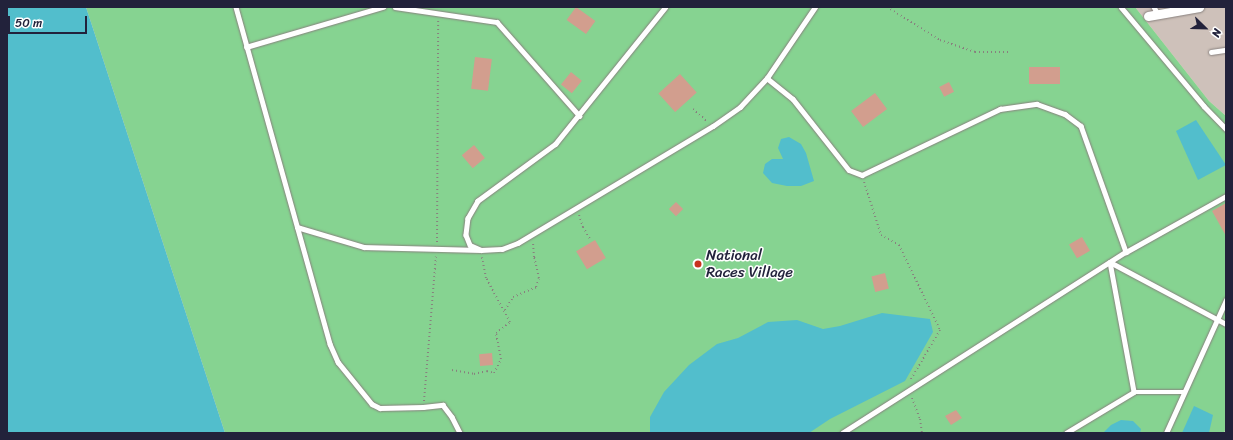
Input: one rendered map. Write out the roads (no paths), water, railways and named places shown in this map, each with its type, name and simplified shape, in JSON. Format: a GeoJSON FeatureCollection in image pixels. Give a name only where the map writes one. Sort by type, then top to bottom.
{"type":"FeatureCollection","features":[{"type":"Feature","properties":{"kind":"street"},"geometry":{"type":"LineString","coordinates":[[1148,16],[1156,11],[1199,7]]}},
{"type":"Feature","properties":{"kind":"lane"},"geometry":{"type":"LineString","coordinates":[[236,7],[330,344],[338,362],[372,404],[380,408],[443,405],[452,417],[460,433]]}},
{"type":"Feature","properties":{"kind":"lane"},"geometry":{"type":"LineString","coordinates":[[246,47],[383,7]]}},
{"type":"Feature","properties":{"kind":"lane"},"geometry":{"type":"LineString","coordinates":[[395,7],[497,22],[580,116]]}},
{"type":"Feature","properties":{"kind":"lane"},"geometry":{"type":"LineString","coordinates":[[481,250],[470,245],[466,235],[468,218],[478,201],[556,144],[666,7]]}},
{"type":"Feature","properties":{"kind":"lane"},"geometry":{"type":"LineString","coordinates":[[297,227],[364,247],[437,250],[481,250],[502,248],[533,235],[713,126],[740,107],[767,78],[815,7]]}},
{"type":"Feature","properties":{"kind":"lane"},"geometry":{"type":"LineString","coordinates":[[1121,7],[1204,106],[1226,129]]}},
{"type":"Feature","properties":{"kind":"lane"},"geometry":{"type":"LineString","coordinates":[[1211,52],[1226,50]]}},
{"type":"Feature","properties":{"kind":"lane"},"geometry":{"type":"LineString","coordinates":[[767,78],[793,99],[849,170],[862,175],[1000,109],[1037,104],[1065,114],[1081,126],[1126,252]]}},
{"type":"Feature","properties":{"kind":"lane"},"geometry":{"type":"LineString","coordinates":[[843,433],[1126,252],[1226,196]]}},
{"type":"Feature","properties":{"kind":"lane"},"geometry":{"type":"LineString","coordinates":[[1110,262],[1226,324]]}},
{"type":"Feature","properties":{"kind":"lane"},"geometry":{"type":"LineString","coordinates":[[1110,262],[1134,392]]}},
{"type":"Feature","properties":{"kind":"lane"},"geometry":{"type":"LineString","coordinates":[[1166,433],[1226,300]]}},
{"type":"Feature","properties":{"kind":"lane"},"geometry":{"type":"LineString","coordinates":[[1066,433],[1134,392],[1185,392]]}},
{"type":"Feature","properties":{"kind":"water"},"geometry":{"type":"Polygon","coordinates":[[[7,7],[86,7],[225,433],[7,433],[7,7]]]}},
{"type":"Feature","properties":{"kind":"water"},"geometry":{"type":"Polygon","coordinates":[[[1196,120],[1226,165],[1198,180],[1176,131],[1196,120]]]}},
{"type":"Feature","properties":{"kind":"water"},"geometry":{"type":"Polygon","coordinates":[[[789,137],[801,144],[806,153],[814,181],[801,186],[787,186],[772,183],[763,173],[765,164],[772,159],[783,159],[778,148],[781,139],[789,137]]]}},
{"type":"Feature","properties":{"kind":"water"},"geometry":{"type":"Polygon","coordinates":[[[882,313],[930,319],[933,332],[905,381],[830,419],[809,433],[650,433],[650,417],[664,392],[689,365],[717,344],[738,338],[768,322],[797,320],[823,329],[840,326],[882,313]]]}},
{"type":"Feature","properties":{"kind":"water"},"geometry":{"type":"Polygon","coordinates":[[[1194,406],[1213,415],[1209,433],[1182,433],[1194,406]]]}},
{"type":"Feature","properties":{"kind":"water"},"geometry":{"type":"Polygon","coordinates":[[[1121,420],[1133,421],[1141,429],[1140,433],[1103,433],[1111,425],[1121,420]]]}},
{"type":"Feature","properties":{"kind":"place","name":"National Races Village"},"geometry":{"type":"Point","coordinates":[698,264]}}]}
